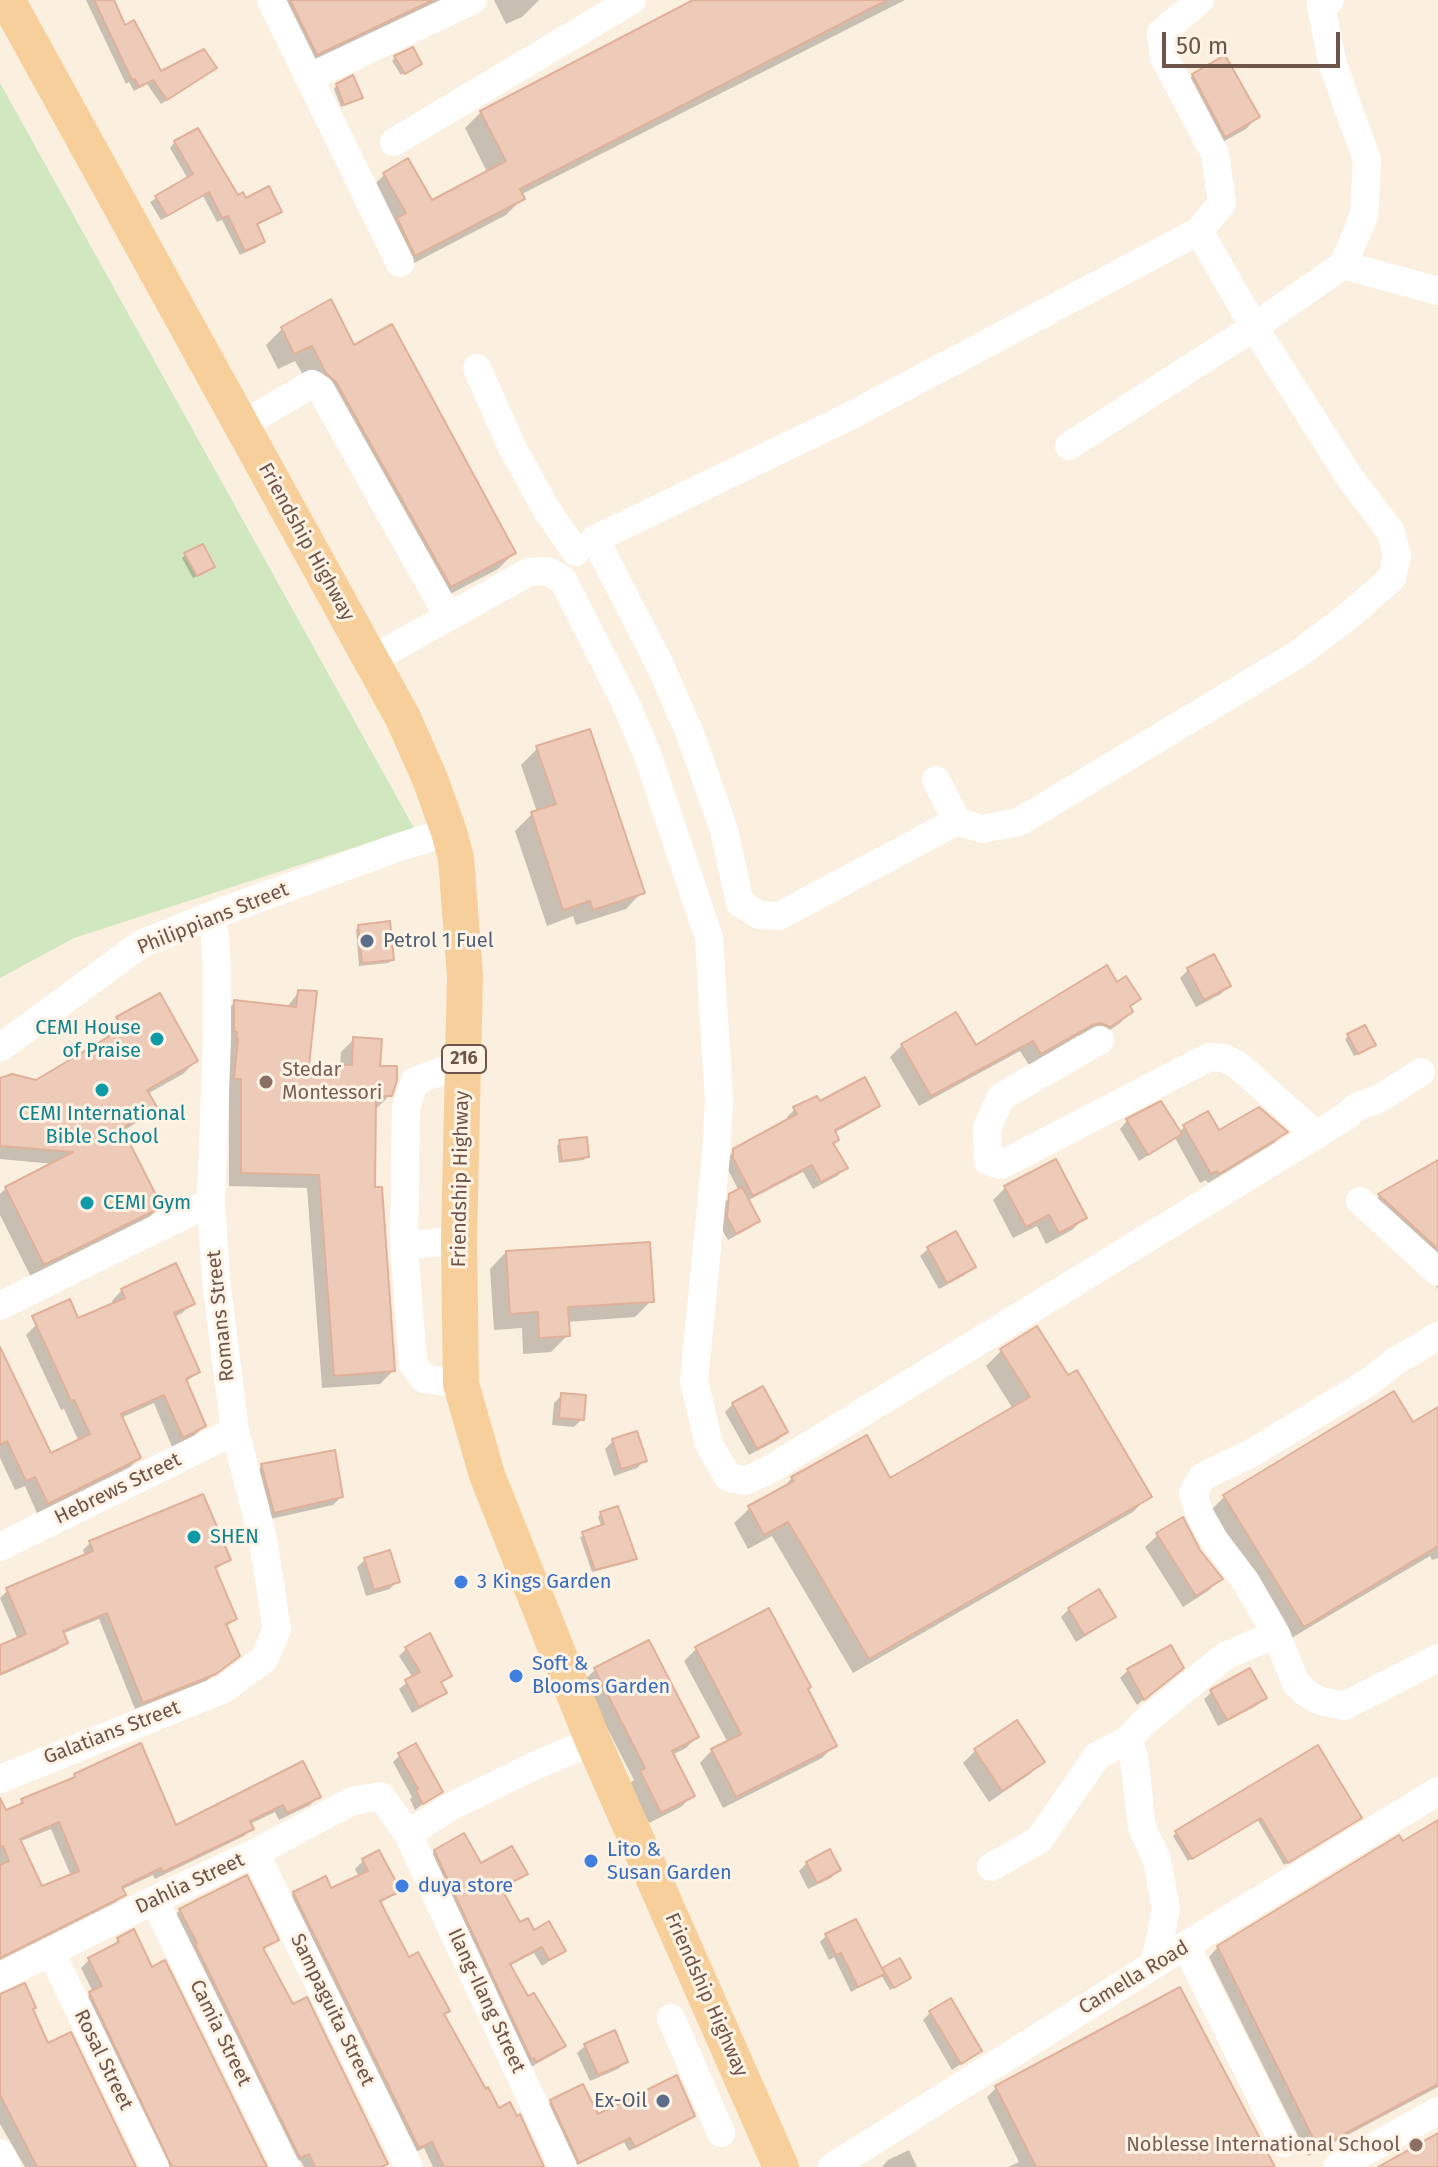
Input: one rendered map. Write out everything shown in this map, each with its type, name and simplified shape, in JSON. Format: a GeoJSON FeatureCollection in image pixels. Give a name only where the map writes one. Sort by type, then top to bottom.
{"type":"FeatureCollection","features":[{"type":"Feature","properties":{"kind":"main road","name":"Friendship Highway"},"geometry":{"type":"LineString","coordinates":[[7,0],[403,718],[449,832],[456,858],[465,975],[459,1241],[461,1384],[487,1475],[593,1741],[781,2167]]}},
{"type":"Feature","properties":{"kind":"street"},"geometry":{"type":"LineString","coordinates":[[271,0],[400,263]]}},
{"type":"Feature","properties":{"kind":"street"},"geometry":{"type":"LineString","coordinates":[[310,77],[473,0]]}},
{"type":"Feature","properties":{"kind":"street"},"geometry":{"type":"LineString","coordinates":[[371,660],[529,572],[548,571],[586,546],[850,416],[1199,231],[1222,203],[1215,154],[1164,57],[1161,33],[1200,0]]}},
{"type":"Feature","properties":{"kind":"street"},"geometry":{"type":"LineString","coordinates":[[1069,446],[1254,327],[1343,265],[1364,216],[1367,160],[1333,65],[1321,6],[1330,0]]}},
{"type":"Feature","properties":{"kind":"street"},"geometry":{"type":"LineString","coordinates":[[394,142],[614,4]]}},
{"type":"Feature","properties":{"kind":"street"},"geometry":{"type":"LineString","coordinates":[[936,780],[957,821],[982,829],[1019,822],[1298,654],[1392,578],[1397,556],[1391,532],[1350,478],[1254,327],[1199,231]]}},
{"type":"Feature","properties":{"kind":"street"},"geometry":{"type":"LineString","coordinates":[[1343,265],[1438,291]]}},
{"type":"Feature","properties":{"kind":"street"},"geometry":{"type":"LineString","coordinates":[[477,368],[512,447],[548,512],[586,546],[659,663],[691,736],[724,830],[740,903],[759,915],[779,916],[957,821]]}},
{"type":"Feature","properties":{"kind":"street"},"geometry":{"type":"LineString","coordinates":[[242,425],[312,384],[321,390],[448,616]]}},
{"type":"Feature","properties":{"kind":"street"},"geometry":{"type":"LineString","coordinates":[[548,571],[563,580],[626,704],[648,756],[709,938],[719,1101],[694,1381],[709,1444],[728,1477],[745,1481],[767,1471],[1316,1135],[1358,1106],[1379,1099],[1421,1072]]}},
{"type":"Feature","properties":{"kind":"street","name":"Philippians Street"},"geometry":{"type":"LineString","coordinates":[[0,1048],[141,944],[399,847],[449,832]]}},
{"type":"Feature","properties":{"kind":"street","name":"Romans Street"},"geometry":{"type":"LineString","coordinates":[[210,916],[215,937],[217,1038],[211,1202],[217,1293],[235,1431],[263,1539],[277,1630],[264,1659],[224,1689]]}},
{"type":"Feature","properties":{"kind":"street"},"geometry":{"type":"LineString","coordinates":[[1100,1040],[1001,1097],[987,1128],[988,1161],[1001,1165],[1209,1057],[1224,1058],[1238,1065],[1316,1135]]}},
{"type":"Feature","properties":{"kind":"street"},"geometry":{"type":"LineString","coordinates":[[461,1384],[424,1379],[413,1364],[404,1245],[406,1107],[415,1081],[463,1064]]}},
{"type":"Feature","properties":{"kind":"street"},"geometry":{"type":"LineString","coordinates":[[1360,1201],[1438,1272]]}},
{"type":"Feature","properties":{"kind":"street"},"geometry":{"type":"LineString","coordinates":[[0,1306],[211,1202]]}},
{"type":"Feature","properties":{"kind":"street"},"geometry":{"type":"LineString","coordinates":[[404,1245],[459,1241]]}},
{"type":"Feature","properties":{"kind":"street"},"geometry":{"type":"LineString","coordinates":[[1438,1336],[1425,1357],[1393,1363],[1369,1382],[1250,1454],[1202,1477],[1193,1493],[1207,1528],[1246,1582],[1276,1634],[1296,1683],[1306,1693],[1321,1701],[1344,1706],[1438,1658]]}},
{"type":"Feature","properties":{"kind":"street","name":"Hebrews Street"},"geometry":{"type":"LineString","coordinates":[[0,1547],[235,1431]]}},
{"type":"Feature","properties":{"kind":"street"},"geometry":{"type":"LineString","coordinates":[[991,1867],[1039,1840],[1097,1756],[1128,1740],[1142,1724],[1225,1656],[1276,1634]]}},
{"type":"Feature","properties":{"kind":"street","name":"Galatians Street"},"geometry":{"type":"LineString","coordinates":[[0,1779],[224,1689]]}},
{"type":"Feature","properties":{"kind":"street"},"geometry":{"type":"LineString","coordinates":[[1128,1740],[1134,1757],[1142,1827],[1157,1860],[1166,1909],[1155,1964]]}},
{"type":"Feature","properties":{"kind":"street"},"geometry":{"type":"LineString","coordinates":[[408,1834],[450,1807],[593,1741]]}},
{"type":"Feature","properties":{"kind":"street","name":"Camella Road"},"geometry":{"type":"LineString","coordinates":[[832,2167],[1438,1791]]}},
{"type":"Feature","properties":{"kind":"street","name":"Ilang-Ilang Street"},"geometry":{"type":"LineString","coordinates":[[381,1796],[408,1834],[563,2167]]}},
{"type":"Feature","properties":{"kind":"street","name":"Dahlia Street"},"geometry":{"type":"LineString","coordinates":[[0,1977],[255,1853],[352,1801],[381,1796]]}},
{"type":"Feature","properties":{"kind":"street","name":"Sampaguita Street"},"geometry":{"type":"LineString","coordinates":[[255,1853],[409,2167]]}},
{"type":"Feature","properties":{"kind":"street","name":"Camia Street"},"geometry":{"type":"LineString","coordinates":[[154,1900],[286,2167]]}},
{"type":"Feature","properties":{"kind":"street"},"geometry":{"type":"LineString","coordinates":[[1186,1946],[1284,2143]]}},
{"type":"Feature","properties":{"kind":"street","name":"Rosal Street"},"geometry":{"type":"LineString","coordinates":[[51,1952],[155,2167]]}},
{"type":"Feature","properties":{"kind":"street"},"geometry":{"type":"LineString","coordinates":[[671,2018],[721,2133]]}},
{"type":"Feature","properties":{"kind":"street"},"geometry":{"type":"LineString","coordinates":[[1337,2167],[1438,2111]]}},
{"type":"Feature","properties":{"kind":"street"},"geometry":{"type":"LineString","coordinates":[[0,2153],[7,2167]]}},
{"type":"Feature","properties":{"kind":"green space"},"geometry":{"type":"Polygon","coordinates":[[[0,83],[414,828],[74,938],[0,978],[0,83]]]}},
{"type":"Feature","properties":{"kind":"building"},"geometry":{"type":"Polygon","coordinates":[[[94,0],[114,0],[125,25],[134,20],[161,71],[204,49],[217,68],[167,100],[153,80],[139,87],[135,79],[132,80],[94,0]]]}},
{"type":"Feature","properties":{"kind":"building"},"geometry":{"type":"Polygon","coordinates":[[[290,0],[433,0],[317,55],[290,0]]]}},
{"type":"Feature","properties":{"kind":"building"},"geometry":{"type":"Polygon","coordinates":[[[693,0],[887,0],[520,189],[525,199],[415,256],[397,218],[406,213],[383,173],[408,158],[432,200],[506,161],[480,111],[693,0]]]}},
{"type":"Feature","properties":{"kind":"building"},"geometry":{"type":"Polygon","coordinates":[[[413,47],[422,64],[405,74],[394,56],[413,47]]]}},
{"type":"Feature","properties":{"kind":"building"},"geometry":{"type":"Polygon","coordinates":[[[1225,55],[1260,117],[1225,137],[1192,74],[1225,55]]]}},
{"type":"Feature","properties":{"kind":"building"},"geometry":{"type":"Polygon","coordinates":[[[353,75],[363,98],[344,105],[336,84],[353,75]]]}},
{"type":"Feature","properties":{"kind":"building"},"geometry":{"type":"Polygon","coordinates":[[[198,128],[238,195],[243,192],[246,198],[269,186],[282,212],[257,224],[265,242],[245,251],[228,216],[222,218],[209,192],[167,216],[155,196],[193,174],[174,141],[198,128]]]}},
{"type":"Feature","properties":{"kind":"building"},"geometry":{"type":"Polygon","coordinates":[[[331,299],[354,345],[392,324],[516,553],[451,587],[336,382],[326,373],[312,346],[294,354],[281,327],[331,299]]]}},
{"type":"Feature","properties":{"kind":"building"},"geometry":{"type":"Polygon","coordinates":[[[203,544],[215,567],[197,576],[184,553],[203,544]]]}},
{"type":"Feature","properties":{"kind":"building"},"geometry":{"type":"Polygon","coordinates":[[[590,729],[645,893],[593,910],[590,901],[563,910],[531,812],[556,804],[536,746],[590,729]]]}},
{"type":"Feature","properties":{"kind":"building"},"geometry":{"type":"Polygon","coordinates":[[[390,921],[394,960],[362,963],[358,925],[390,921]]]}},
{"type":"Feature","properties":{"kind":"building"},"geometry":{"type":"Polygon","coordinates":[[[1214,954],[1231,986],[1204,1000],[1187,968],[1214,954]]]}},
{"type":"Feature","properties":{"kind":"building"},"geometry":{"type":"Polygon","coordinates":[[[1107,965],[1117,982],[1126,976],[1141,999],[1130,1006],[1133,1012],[1110,1027],[1101,1023],[1092,1025],[1041,1054],[1033,1041],[931,1096],[901,1044],[956,1012],[976,1045],[1107,965]]]}},
{"type":"Feature","properties":{"kind":"building"},"geometry":{"type":"Polygon","coordinates":[[[298,990],[317,991],[309,1065],[352,1065],[353,1037],[382,1039],[380,1066],[397,1066],[392,1096],[376,1096],[375,1187],[382,1187],[395,1371],[334,1376],[319,1175],[241,1173],[241,1079],[234,1079],[238,1039],[234,1031],[234,1000],[296,1007],[298,990]]]}},
{"type":"Feature","properties":{"kind":"building"},"geometry":{"type":"Polygon","coordinates":[[[160,993],[198,1061],[147,1090],[157,1107],[122,1128],[162,1207],[44,1265],[5,1187],[73,1152],[0,1146],[0,1078],[12,1074],[36,1080],[123,1028],[116,1017],[160,993]]]}},
{"type":"Feature","properties":{"kind":"building"},"geometry":{"type":"Polygon","coordinates":[[[1365,1025],[1376,1045],[1358,1054],[1347,1034],[1365,1025]]]}},
{"type":"Feature","properties":{"kind":"building"},"geometry":{"type":"Polygon","coordinates":[[[865,1077],[880,1106],[835,1130],[839,1140],[833,1143],[848,1168],[821,1182],[812,1165],[753,1196],[733,1158],[733,1149],[797,1114],[793,1107],[817,1096],[820,1101],[865,1077]]]}},
{"type":"Feature","properties":{"kind":"building"},"geometry":{"type":"Polygon","coordinates":[[[1161,1101],[1182,1134],[1148,1155],[1126,1119],[1161,1101]]]}},
{"type":"Feature","properties":{"kind":"building"},"geometry":{"type":"Polygon","coordinates":[[[1259,1107],[1288,1132],[1219,1174],[1217,1171],[1211,1174],[1183,1125],[1208,1111],[1219,1130],[1259,1107]]]}},
{"type":"Feature","properties":{"kind":"building"},"geometry":{"type":"Polygon","coordinates":[[[587,1137],[589,1157],[562,1161],[559,1140],[587,1137]]]}},
{"type":"Feature","properties":{"kind":"building"},"geometry":{"type":"Polygon","coordinates":[[[1056,1159],[1087,1218],[1059,1233],[1049,1215],[1026,1227],[1004,1186],[1056,1159]]]}},
{"type":"Feature","properties":{"kind":"building"},"geometry":{"type":"Polygon","coordinates":[[[1438,1160],[1438,1249],[1378,1194],[1438,1160]]]}},
{"type":"Feature","properties":{"kind":"building"},"geometry":{"type":"Polygon","coordinates":[[[742,1187],[760,1221],[736,1234],[727,1217],[729,1194],[742,1187]]]}},
{"type":"Feature","properties":{"kind":"building"},"geometry":{"type":"Polygon","coordinates":[[[956,1231],[976,1267],[947,1283],[927,1247],[956,1231]]]}},
{"type":"Feature","properties":{"kind":"building"},"geometry":{"type":"Polygon","coordinates":[[[650,1242],[654,1302],[568,1307],[570,1336],[539,1338],[538,1312],[510,1314],[506,1251],[650,1242]]]}},
{"type":"Feature","properties":{"kind":"building"},"geometry":{"type":"Polygon","coordinates":[[[176,1263],[195,1304],[174,1313],[200,1372],[186,1379],[206,1426],[183,1438],[164,1395],[121,1414],[141,1458],[48,1504],[35,1477],[26,1481],[7,1441],[0,1445],[0,1347],[51,1453],[90,1434],[74,1400],[71,1401],[32,1316],[70,1299],[78,1318],[125,1298],[121,1289],[176,1263]]]}},
{"type":"Feature","properties":{"kind":"building"},"geometry":{"type":"Polygon","coordinates":[[[1037,1326],[1068,1375],[1077,1370],[1152,1497],[869,1659],[788,1522],[764,1535],[748,1506],[794,1481],[791,1477],[867,1435],[890,1478],[1030,1397],[1000,1349],[1037,1326]]]}},
{"type":"Feature","properties":{"kind":"building"},"geometry":{"type":"Polygon","coordinates":[[[763,1386],[788,1432],[757,1449],[732,1403],[763,1386]]]}},
{"type":"Feature","properties":{"kind":"building"},"geometry":{"type":"Polygon","coordinates":[[[1394,1391],[1413,1422],[1438,1407],[1438,1546],[1304,1627],[1223,1495],[1394,1391]]]}},
{"type":"Feature","properties":{"kind":"building"},"geometry":{"type":"Polygon","coordinates":[[[561,1393],[586,1395],[584,1420],[559,1418],[561,1393]]]}},
{"type":"Feature","properties":{"kind":"building"},"geometry":{"type":"Polygon","coordinates":[[[637,1431],[647,1461],[621,1469],[612,1439],[637,1431]]]}},
{"type":"Feature","properties":{"kind":"building"},"geometry":{"type":"Polygon","coordinates":[[[335,1450],[343,1497],[274,1513],[261,1464],[335,1450]]]}},
{"type":"Feature","properties":{"kind":"building"},"geometry":{"type":"Polygon","coordinates":[[[203,1494],[231,1560],[215,1567],[237,1619],[226,1624],[240,1656],[216,1674],[143,1703],[107,1613],[63,1631],[68,1643],[0,1674],[0,1645],[26,1634],[6,1588],[93,1551],[89,1541],[203,1494]]]}},
{"type":"Feature","properties":{"kind":"building"},"geometry":{"type":"Polygon","coordinates":[[[618,1506],[637,1559],[595,1570],[582,1532],[604,1524],[600,1512],[618,1506]]]}},
{"type":"Feature","properties":{"kind":"building"},"geometry":{"type":"Polygon","coordinates":[[[1183,1517],[1200,1550],[1223,1579],[1196,1596],[1156,1533],[1183,1517]]]}},
{"type":"Feature","properties":{"kind":"building"},"geometry":{"type":"Polygon","coordinates":[[[390,1550],[400,1582],[374,1590],[364,1558],[390,1550]]]}},
{"type":"Feature","properties":{"kind":"building"},"geometry":{"type":"Polygon","coordinates":[[[1099,1589],[1116,1617],[1084,1635],[1068,1608],[1099,1589]]]}},
{"type":"Feature","properties":{"kind":"building"},"geometry":{"type":"Polygon","coordinates":[[[769,1608],[811,1687],[808,1689],[837,1746],[736,1797],[711,1749],[741,1734],[695,1647],[769,1608]]]}},
{"type":"Feature","properties":{"kind":"building"},"geometry":{"type":"Polygon","coordinates":[[[430,1633],[452,1676],[441,1682],[447,1693],[419,1707],[405,1680],[420,1672],[405,1647],[430,1633]]]}},
{"type":"Feature","properties":{"kind":"building"},"geometry":{"type":"Polygon","coordinates":[[[649,1640],[699,1737],[672,1751],[695,1796],[661,1813],[640,1771],[645,1768],[594,1668],[649,1640]]]}},
{"type":"Feature","properties":{"kind":"building"},"geometry":{"type":"Polygon","coordinates":[[[1171,1645],[1184,1668],[1144,1700],[1127,1669],[1171,1645]]]}},
{"type":"Feature","properties":{"kind":"building"},"geometry":{"type":"Polygon","coordinates":[[[1250,1668],[1267,1698],[1227,1720],[1210,1690],[1250,1668]]]}},
{"type":"Feature","properties":{"kind":"building"},"geometry":{"type":"Polygon","coordinates":[[[1017,1720],[1045,1762],[1002,1791],[974,1749],[1017,1720]]]}},
{"type":"Feature","properties":{"kind":"building"},"geometry":{"type":"Polygon","coordinates":[[[141,1743],[176,1825],[303,1761],[321,1797],[287,1813],[283,1805],[250,1821],[254,1829],[163,1872],[161,1868],[122,1887],[126,1895],[0,1958],[0,1865],[9,1861],[3,1846],[0,1847],[0,1798],[6,1810],[23,1803],[21,1799],[75,1777],[74,1774],[141,1743]],[[59,1822],[20,1839],[42,1886],[79,1871],[59,1822]]]}},
{"type":"Feature","properties":{"kind":"building"},"geometry":{"type":"Polygon","coordinates":[[[416,1743],[443,1792],[423,1804],[398,1753],[416,1743]]]}},
{"type":"Feature","properties":{"kind":"building"},"geometry":{"type":"Polygon","coordinates":[[[1318,1745],[1362,1818],[1288,1863],[1261,1818],[1192,1859],[1175,1831],[1318,1745]]]}},
{"type":"Feature","properties":{"kind":"building"},"geometry":{"type":"Polygon","coordinates":[[[1438,1820],[1438,2084],[1318,2148],[1217,1946],[1399,1835],[1403,1841],[1438,1820]]]}},
{"type":"Feature","properties":{"kind":"building"},"geometry":{"type":"Polygon","coordinates":[[[464,1833],[481,1863],[512,1846],[528,1874],[501,1888],[520,1922],[528,1918],[534,1930],[549,1921],[566,1951],[549,1960],[542,1947],[510,1964],[528,1996],[534,1993],[566,2046],[536,2062],[534,2058],[531,2059],[434,1850],[464,1833]]]}},
{"type":"Feature","properties":{"kind":"building"},"geometry":{"type":"Polygon","coordinates":[[[830,1849],[841,1870],[817,1883],[806,1862],[830,1849]]]}},
{"type":"Feature","properties":{"kind":"building"},"geometry":{"type":"Polygon","coordinates":[[[379,1850],[401,1891],[380,1901],[409,1957],[418,1952],[450,2011],[444,2014],[486,2089],[488,2087],[499,2108],[510,2102],[517,2116],[520,2114],[544,2167],[444,2167],[432,2142],[419,2148],[293,1892],[326,1876],[331,1888],[368,1871],[362,1859],[379,1850]]]}},
{"type":"Feature","properties":{"kind":"building"},"geometry":{"type":"Polygon","coordinates":[[[247,1875],[279,1940],[263,1948],[293,2004],[307,1997],[388,2164],[381,2167],[315,2167],[309,2154],[300,2158],[195,1944],[179,1909],[247,1875]]]}},
{"type":"Feature","properties":{"kind":"building"},"geometry":{"type":"Polygon","coordinates":[[[856,1919],[885,1974],[858,1987],[841,1953],[836,1955],[825,1934],[856,1919]]]}},
{"type":"Feature","properties":{"kind":"building"},"geometry":{"type":"Polygon","coordinates":[[[134,1929],[152,1967],[165,1960],[267,2167],[172,2167],[89,1992],[102,1986],[88,1958],[119,1942],[117,1938],[134,1929]]]}},
{"type":"Feature","properties":{"kind":"building"},"geometry":{"type":"Polygon","coordinates":[[[900,1958],[911,1978],[894,1988],[882,1968],[900,1958]]]}},
{"type":"Feature","properties":{"kind":"building"},"geometry":{"type":"Polygon","coordinates":[[[25,1983],[48,2043],[71,2032],[136,2167],[37,2167],[0,2095],[0,1994],[25,1983]]]}},
{"type":"Feature","properties":{"kind":"building"},"geometry":{"type":"Polygon","coordinates":[[[1180,1987],[1275,2167],[1036,2167],[995,2086],[1180,1987]]]}},
{"type":"Feature","properties":{"kind":"building"},"geometry":{"type":"Polygon","coordinates":[[[951,1998],[982,2051],[961,2064],[929,2011],[951,1998]]]}},
{"type":"Feature","properties":{"kind":"building"},"geometry":{"type":"Polygon","coordinates":[[[615,2030],[628,2062],[598,2075],[584,2044],[615,2030]]]}},
{"type":"Feature","properties":{"kind":"building"},"geometry":{"type":"Polygon","coordinates":[[[677,2075],[695,2116],[635,2147],[630,2138],[579,2163],[550,2100],[583,2084],[598,2114],[677,2075]]]}},
{"type":"Feature","properties":{"kind":"building"},"geometry":{"type":"Polygon","coordinates":[[[1438,2133],[1438,2167],[1378,2167],[1438,2133]]]}},
{"type":"Feature","properties":{"kind":"place","name":"Petrol 1 Fuel"},"geometry":{"type":"Point","coordinates":[367,941]}},
{"type":"Feature","properties":{"kind":"place","name":"CEMI House of Praise"},"geometry":{"type":"Point","coordinates":[157,1039]}},
{"type":"Feature","properties":{"kind":"place","name":"Stedar Montessori"},"geometry":{"type":"Point","coordinates":[266,1082]}},
{"type":"Feature","properties":{"kind":"place","name":"CEMI International Bible School"},"geometry":{"type":"Point","coordinates":[102,1090]}},
{"type":"Feature","properties":{"kind":"place","name":"CEMI Gym"},"geometry":{"type":"Point","coordinates":[87,1203]}},
{"type":"Feature","properties":{"kind":"place","name":"SHEN"},"geometry":{"type":"Point","coordinates":[194,1537]}},
{"type":"Feature","properties":{"kind":"place","name":"3 Kings Garden"},"geometry":{"type":"Point","coordinates":[461,1582]}},
{"type":"Feature","properties":{"kind":"place","name":"Soft & Blooms Garden"},"geometry":{"type":"Point","coordinates":[516,1676]}},
{"type":"Feature","properties":{"kind":"place","name":"Lito & Susan Garden"},"geometry":{"type":"Point","coordinates":[591,1861]}},
{"type":"Feature","properties":{"kind":"place","name":"duya store"},"geometry":{"type":"Point","coordinates":[402,1886]}},
{"type":"Feature","properties":{"kind":"place","name":"Ex-Oil"},"geometry":{"type":"Point","coordinates":[663,2101]}},
{"type":"Feature","properties":{"kind":"place","name":"Noblesse International School"},"geometry":{"type":"Point","coordinates":[1416,2145]}}]}
